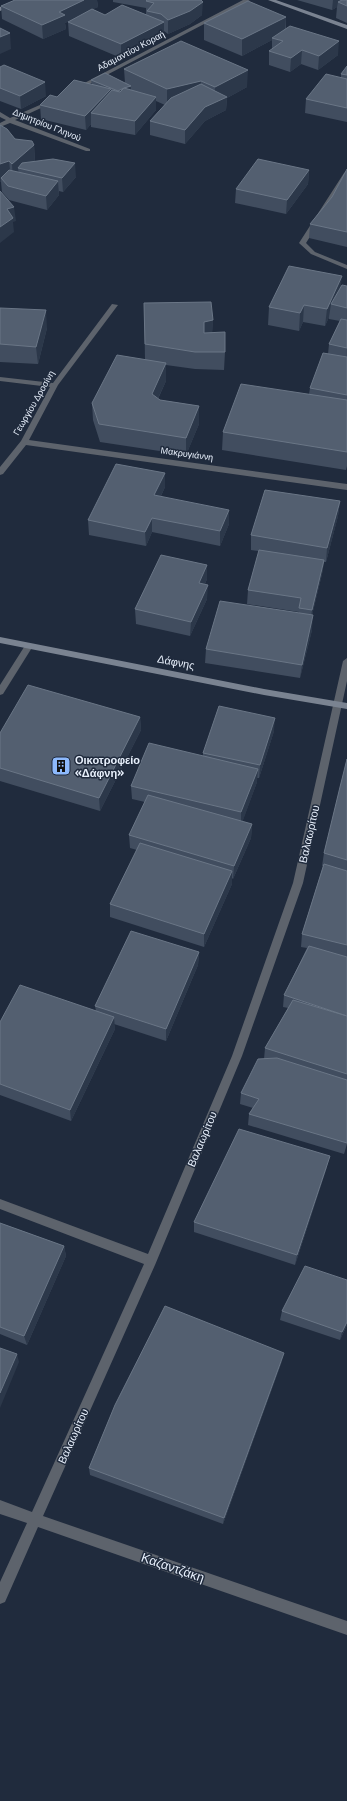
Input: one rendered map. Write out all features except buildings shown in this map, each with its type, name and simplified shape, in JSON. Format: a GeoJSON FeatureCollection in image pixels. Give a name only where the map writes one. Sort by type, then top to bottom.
{"type":"FeatureCollection","features":[{"type":"Feature","properties":{"kind":"street"},"geometry":{"type":"LineString","coordinates":[[0,9],[22,0]]}},
{"type":"Feature","properties":{"kind":"street","name":"Αδαμαντίου Κοραή"},"geometry":{"type":"LineString","coordinates":[[68,93],[247,0]]}},
{"type":"Feature","properties":{"kind":"street"},"geometry":{"type":"LineString","coordinates":[[271,0],[347,27]]}},
{"type":"Feature","properties":{"kind":"street"},"geometry":{"type":"LineString","coordinates":[[0,125],[54,100]]}},
{"type":"Feature","properties":{"kind":"street","name":"Δημητρίου Γληνού"},"geometry":{"type":"LineString","coordinates":[[0,114],[11,121],[88,150]]}},
{"type":"Feature","properties":{"kind":"street"},"geometry":{"type":"LineString","coordinates":[[347,174],[302,243],[313,253],[347,267]]}},
{"type":"Feature","properties":{"kind":"street","name":"Γεωργίου Δροσίνη"},"geometry":{"type":"LineString","coordinates":[[0,472],[24,442],[54,385],[114,305]]}},
{"type":"Feature","properties":{"kind":"street"},"geometry":{"type":"LineString","coordinates":[[0,378],[54,385]]}},
{"type":"Feature","properties":{"kind":"street","name":"Μακρυγιάννη"},"geometry":{"type":"LineString","coordinates":[[24,442],[347,487]]}},
{"type":"Feature","properties":{"kind":"street","name":"Δάφνης"},"geometry":{"type":"LineString","coordinates":[[0,640],[264,692],[342,705]]}},
{"type":"Feature","properties":{"kind":"street"},"geometry":{"type":"LineString","coordinates":[[0,692],[29,646]]}},
{"type":"Feature","properties":{"kind":"street","name":"Βαλαωρίτου"},"geometry":{"type":"LineString","coordinates":[[0,1597],[36,1520],[151,1261],[237,1056],[298,883],[342,705],[347,661]]}},
{"type":"Feature","properties":{"kind":"street"},"geometry":{"type":"LineString","coordinates":[[0,1204],[151,1261]]}},
{"type":"Feature","properties":{"kind":"street","name":"Καζαντζάκη"},"geometry":{"type":"LineString","coordinates":[[0,1507],[347,1628]]}},
{"type":"Feature","properties":{"kind":"place","name":"Οικοτροφείο «Δάφνη»"},"geometry":{"type":"Point","coordinates":[61,766]}}]}
